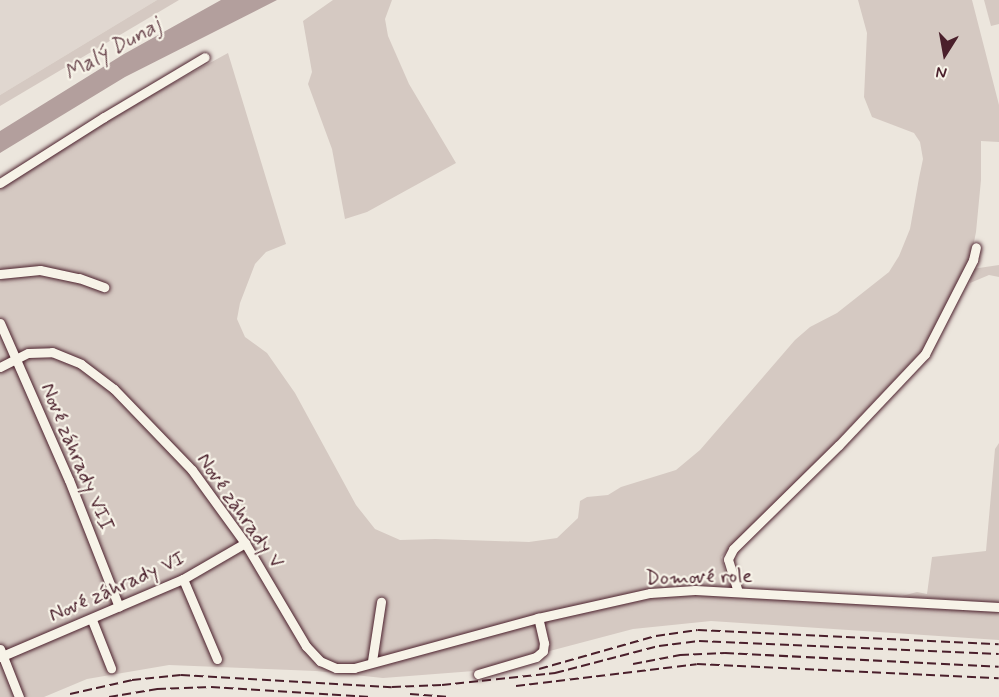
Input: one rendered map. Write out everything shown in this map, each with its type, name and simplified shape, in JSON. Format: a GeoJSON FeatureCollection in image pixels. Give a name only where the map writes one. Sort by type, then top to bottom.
{"type":"FeatureCollection","features":[{"type":"Feature","properties":{"kind":"street"},"geometry":{"type":"LineString","coordinates":[[0,183],[104,117],[206,57]]}},
{"type":"Feature","properties":{"kind":"street"},"geometry":{"type":"LineString","coordinates":[[738,592],[728,559],[733,549],[839,446],[925,354],[974,260],[976,247]]}},
{"type":"Feature","properties":{"kind":"street"},"geometry":{"type":"LineString","coordinates":[[0,274],[40,270],[79,278],[104,287]]}},
{"type":"Feature","properties":{"kind":"street","name":"Nové záhrady VII"},"geometry":{"type":"LineString","coordinates":[[0,323],[69,480],[119,607]]}},
{"type":"Feature","properties":{"kind":"street","name":"Nové záhrady V"},"geometry":{"type":"LineString","coordinates":[[0,367],[28,353],[52,352],[93,371],[137,411],[192,470],[245,543],[306,646],[315,657],[342,669],[354,668],[372,661]]}},
{"type":"Feature","properties":{"kind":"street","name":"Nové záhrady VI"},"geometry":{"type":"LineString","coordinates":[[1,654],[92,620],[183,579],[245,543]]}},
{"type":"Feature","properties":{"kind":"street"},"geometry":{"type":"LineString","coordinates":[[183,579],[217,659]]}},
{"type":"Feature","properties":{"kind":"street","name":"Domové role"},"geometry":{"type":"LineString","coordinates":[[372,661],[538,618],[650,593],[695,590],[999,607]]}},
{"type":"Feature","properties":{"kind":"street"},"geometry":{"type":"LineString","coordinates":[[372,661],[381,602]]}},
{"type":"Feature","properties":{"kind":"street"},"geometry":{"type":"LineString","coordinates":[[478,674],[536,657],[543,651],[544,643],[538,618]]}},
{"type":"Feature","properties":{"kind":"street"},"geometry":{"type":"LineString","coordinates":[[92,620],[111,668]]}},
{"type":"Feature","properties":{"kind":"street"},"geometry":{"type":"LineString","coordinates":[[1,654],[19,697]]}},
{"type":"Feature","properties":{"kind":"shaded area"},"geometry":{"type":"Polygon","coordinates":[[[0,0],[157,0],[0,95],[0,0]]]}},
{"type":"Feature","properties":{"kind":"shaded area"},"geometry":{"type":"Polygon","coordinates":[[[157,0],[179,0],[0,106],[0,95],[157,0]]]}},
{"type":"Feature","properties":{"kind":"shaded area"},"geometry":{"type":"Polygon","coordinates":[[[221,0],[277,0],[125,77],[0,153],[0,131],[124,54],[221,0]]]}},
{"type":"Feature","properties":{"kind":"shaded area"},"geometry":{"type":"Polygon","coordinates":[[[333,0],[392,0],[385,19],[388,36],[409,84],[456,163],[367,212],[345,219],[332,149],[308,84],[312,72],[303,21],[333,0]]]}},
{"type":"Feature","properties":{"kind":"shaded area"},"geometry":{"type":"Polygon","coordinates":[[[858,0],[972,0],[999,105],[999,142],[981,141],[981,180],[976,232],[970,262],[922,351],[790,490],[721,557],[733,595],[999,608],[999,640],[711,621],[633,629],[474,671],[383,678],[316,671],[169,665],[87,679],[44,697],[0,697],[0,188],[93,127],[228,53],[286,244],[266,252],[255,264],[240,303],[237,319],[245,337],[267,353],[295,393],[356,505],[375,529],[400,540],[529,542],[557,538],[578,518],[580,501],[587,497],[608,495],[621,487],[676,470],[700,450],[795,340],[810,327],[837,313],[889,272],[899,256],[910,229],[923,159],[920,142],[914,133],[872,117],[864,97],[867,33],[858,0]]]}},
{"type":"Feature","properties":{"kind":"shaded area"},"geometry":{"type":"Polygon","coordinates":[[[984,0],[999,0],[999,24],[991,26],[984,0]]]}},
{"type":"Feature","properties":{"kind":"shaded area"},"geometry":{"type":"Polygon","coordinates":[[[999,265],[999,277],[989,275],[970,283],[972,269],[999,265]]]}},
{"type":"Feature","properties":{"kind":"shaded area"},"geometry":{"type":"Polygon","coordinates":[[[999,443],[999,603],[902,596],[917,592],[927,594],[932,557],[986,551],[995,449],[999,443]]]}},
{"type":"Feature","properties":{"kind":"railway"},"geometry":{"type":"LineString","coordinates":[[539,669],[656,636],[698,630],[999,644]]}},
{"type":"Feature","properties":{"kind":"railway"},"geometry":{"type":"LineString","coordinates":[[70,694],[132,680],[181,675],[392,687],[442,685],[555,673],[659,646],[699,641],[999,654]]}},
{"type":"Feature","properties":{"kind":"railway"},"geometry":{"type":"LineString","coordinates":[[633,664],[680,655],[725,653],[999,667]]}},
{"type":"Feature","properties":{"kind":"railway"},"geometry":{"type":"LineString","coordinates":[[516,686],[697,664],[999,678]]}},
{"type":"Feature","properties":{"kind":"railway"},"geometry":{"type":"LineString","coordinates":[[109,697],[157,689],[211,687],[371,697]]}},
{"type":"Feature","properties":{"kind":"railway"},"geometry":{"type":"LineString","coordinates":[[410,694],[450,697]]}},
{"type":"Feature","properties":{"kind":"water label","name":"Malý Dunaj"},"geometry":{"type":"Point","coordinates":[113,50]}}]}
